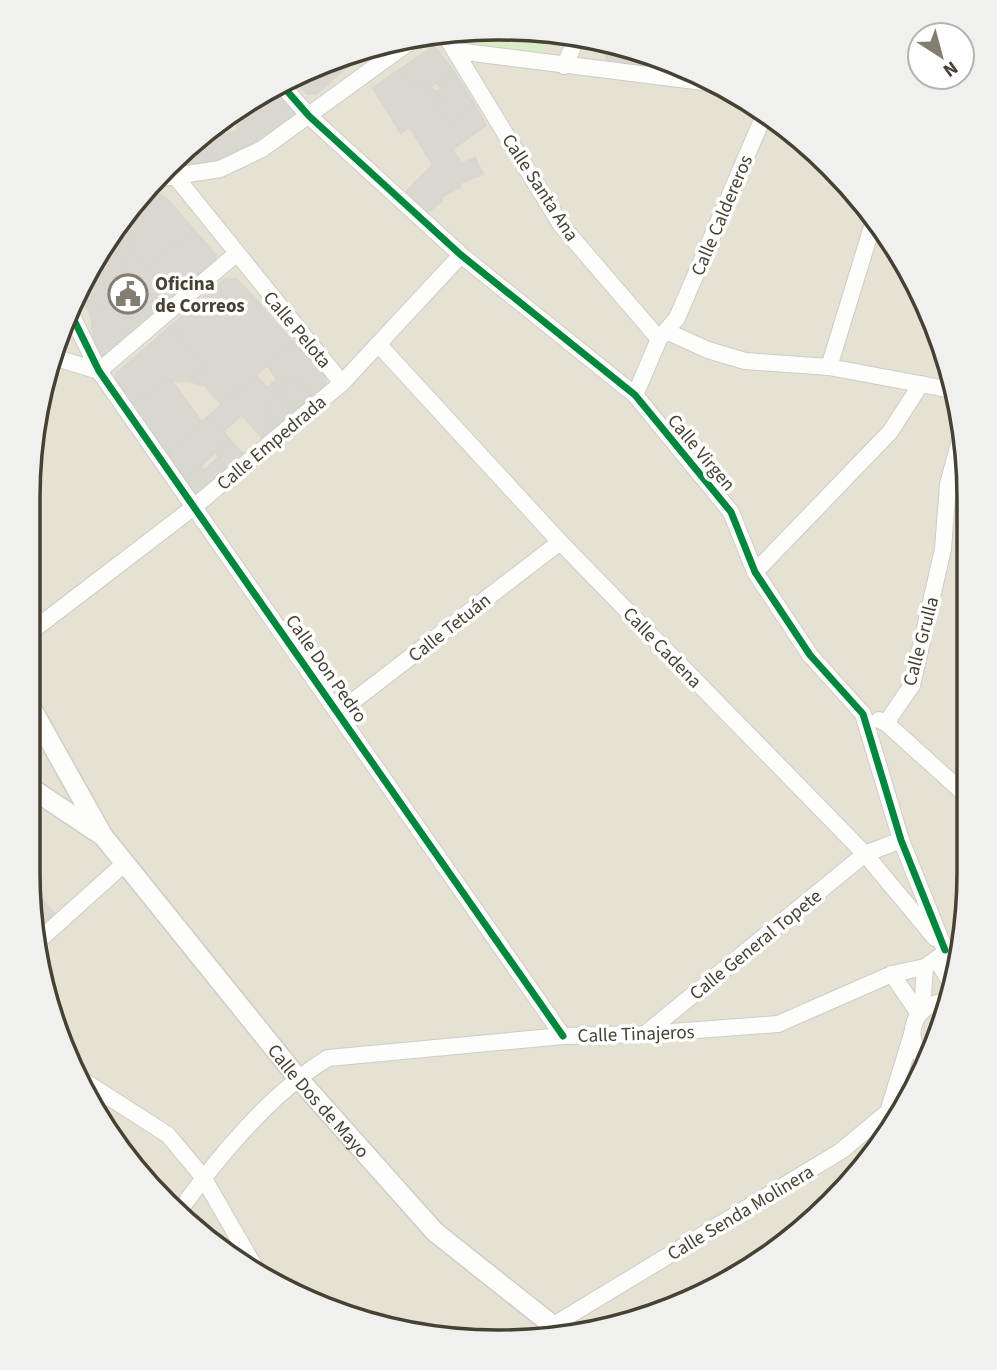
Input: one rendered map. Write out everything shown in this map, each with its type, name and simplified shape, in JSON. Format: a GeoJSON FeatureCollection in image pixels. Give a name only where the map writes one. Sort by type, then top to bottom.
{"type":"FeatureCollection","features":[{"type":"Feature","properties":{"kind":"street","name":"Calle Santa Ana"},"geometry":{"type":"LineString","coordinates":[[451,43],[561,225],[663,335],[745,361],[830,367],[943,388]]}},
{"type":"Feature","properties":{"kind":"street"},"geometry":{"type":"LineString","coordinates":[[564,66],[573,47]]}},
{"type":"Feature","properties":{"kind":"street"},"geometry":{"type":"LineString","coordinates":[[457,51],[685,80]]}},
{"type":"Feature","properties":{"kind":"street"},"geometry":{"type":"LineString","coordinates":[[172,177],[220,169],[262,149],[396,52]]}},
{"type":"Feature","properties":{"kind":"street","name":"Calle Virgen"},"geometry":{"type":"LineString","coordinates":[[288,92],[309,116],[461,255],[635,395],[731,512],[755,572],[810,655],[863,714],[935,959]]}},
{"type":"Feature","properties":{"kind":"street","name":"Calle Caldereros"},"geometry":{"type":"LineString","coordinates":[[663,335],[677,318],[761,123]]}},
{"type":"Feature","properties":{"kind":"street","name":"Calle Pelota"},"geometry":{"type":"LineString","coordinates":[[170,178],[342,383]]}},
{"type":"Feature","properties":{"kind":"street"},"geometry":{"type":"LineString","coordinates":[[830,367],[871,232]]}},
{"type":"Feature","properties":{"kind":"street"},"geometry":{"type":"LineString","coordinates":[[62,360],[99,371],[236,254]]}},
{"type":"Feature","properties":{"kind":"street","name":"Calle Empedrada"},"geometry":{"type":"LineString","coordinates":[[40,625],[194,507],[342,383],[461,255]]}},
{"type":"Feature","properties":{"kind":"street","name":"Calle Don Pedro"},"geometry":{"type":"LineString","coordinates":[[75,323],[99,371],[563,1036]]}},
{"type":"Feature","properties":{"kind":"street"},"geometry":{"type":"LineString","coordinates":[[635,395],[663,335]]}},
{"type":"Feature","properties":{"kind":"street","name":"Calle Cadena"},"geometry":{"type":"LineString","coordinates":[[379,345],[560,542],[865,854],[935,959]]}},
{"type":"Feature","properties":{"kind":"street"},"geometry":{"type":"LineString","coordinates":[[755,572],[890,432],[920,384]]}},
{"type":"Feature","properties":{"kind":"street","name":"Calle Grulla"},"geometry":{"type":"LineString","coordinates":[[887,723],[912,685],[943,550],[948,484],[955,459]]}},
{"type":"Feature","properties":{"kind":"street","name":"Calle Tetuán"},"geometry":{"type":"LineString","coordinates":[[338,712],[560,542]]}},
{"type":"Feature","properties":{"kind":"street"},"geometry":{"type":"LineString","coordinates":[[863,714],[887,723],[957,787]]}},
{"type":"Feature","properties":{"kind":"street"},"geometry":{"type":"LineString","coordinates":[[40,723],[103,836]]}},
{"type":"Feature","properties":{"kind":"street"},"geometry":{"type":"LineString","coordinates":[[40,794],[103,836]]}},
{"type":"Feature","properties":{"kind":"street","name":"Calle Dos de Mayo"},"geometry":{"type":"LineString","coordinates":[[103,836],[297,1077],[435,1232],[553,1326]]}},
{"type":"Feature","properties":{"kind":"street","name":"Calle General Topete"},"geometry":{"type":"LineString","coordinates":[[645,1034],[865,854],[901,840]]}},
{"type":"Feature","properties":{"kind":"street"},"geometry":{"type":"LineString","coordinates":[[45,935],[125,863]]}},
{"type":"Feature","properties":{"kind":"street","name":"Calle Tinajeros"},"geometry":{"type":"LineString","coordinates":[[184,1205],[203,1177],[297,1077],[328,1058],[563,1036],[645,1034],[778,1024],[892,974],[935,959],[950,949]]}},
{"type":"Feature","properties":{"kind":"street"},"geometry":{"type":"LineString","coordinates":[[935,959],[945,974]]}},
{"type":"Feature","properties":{"kind":"street","name":"Calle Senda Molinera"},"geometry":{"type":"LineString","coordinates":[[570,1324],[841,1151],[880,1122],[895,1097],[935,959]]}},
{"type":"Feature","properties":{"kind":"street"},"geometry":{"type":"LineString","coordinates":[[892,974],[920,1012],[937,1002]]}},
{"type":"Feature","properties":{"kind":"street"},"geometry":{"type":"LineString","coordinates":[[912,1034],[919,1054]]}},
{"type":"Feature","properties":{"kind":"street"},"geometry":{"type":"LineString","coordinates":[[95,1088],[168,1135],[203,1177],[248,1255]]}},
{"type":"Feature","properties":{"kind":"shaded area"},"geometry":{"type":"Polygon","coordinates":[[[528,41],[617,56],[674,75],[701,88],[753,117],[777,135],[823,174],[843,196],[880,244],[922,323],[941,380],[953,439],[957,498],[956,901],[941,990],[922,1047],[909,1074],[880,1126],[862,1150],[823,1196],[801,1216],[753,1253],[674,1295],[617,1314],[558,1326],[498,1330],[439,1326],[380,1314],[323,1295],[244,1253],[196,1216],[154,1174],[117,1126],[88,1074],[65,1019],[49,961],[41,901],[40,498],[49,409],[75,323],[102,269],[117,244],[154,196],[196,154],[244,117],[269,102],[323,75],[351,65],[409,49],[439,44],[528,41]]]}},
{"type":"Feature","properties":{"kind":"green space"},"geometry":{"type":"Polygon","coordinates":[[[498,40],[549,43],[540,63],[457,51],[451,43],[498,40]]]}},
{"type":"Feature","properties":{"kind":"building"},"geometry":{"type":"Polygon","coordinates":[[[434,46],[455,73],[430,86],[443,100],[437,105],[422,83],[412,89],[399,70],[434,46]]]}},
{"type":"Feature","properties":{"kind":"building"},"geometry":{"type":"Polygon","coordinates":[[[606,53],[666,72],[607,67],[606,53]]]}},
{"type":"Feature","properties":{"kind":"building"},"geometry":{"type":"Polygon","coordinates":[[[345,69],[316,94],[307,94],[300,86],[323,75],[345,69]]]}},
{"type":"Feature","properties":{"kind":"building"},"geometry":{"type":"Polygon","coordinates":[[[399,70],[412,89],[422,83],[449,124],[474,104],[486,125],[453,149],[461,164],[475,158],[483,174],[460,183],[460,187],[443,196],[441,202],[422,216],[401,197],[433,165],[410,127],[401,133],[373,88],[399,70]]]}},
{"type":"Feature","properties":{"kind":"building"},"geometry":{"type":"Polygon","coordinates":[[[455,73],[474,104],[449,124],[437,105],[443,100],[437,92],[441,88],[438,84],[455,73]]]}},
{"type":"Feature","properties":{"kind":"building"},"geometry":{"type":"Polygon","coordinates":[[[284,94],[298,111],[251,145],[210,162],[205,147],[217,137],[238,130],[237,126],[245,121],[244,117],[284,94]]]}},
{"type":"Feature","properties":{"kind":"building"},"geometry":{"type":"Polygon","coordinates":[[[205,147],[210,162],[182,166],[205,147]]]}},
{"type":"Feature","properties":{"kind":"building"},"geometry":{"type":"Polygon","coordinates":[[[156,193],[166,198],[194,230],[147,267],[135,253],[127,230],[137,217],[142,216],[141,213],[156,193]]]}},
{"type":"Feature","properties":{"kind":"building"},"geometry":{"type":"Polygon","coordinates":[[[127,230],[135,253],[120,260],[136,287],[91,314],[84,304],[102,269],[127,230]]]}},
{"type":"Feature","properties":{"kind":"building"},"geometry":{"type":"Polygon","coordinates":[[[194,230],[216,255],[215,267],[104,360],[95,352],[91,314],[136,287],[120,260],[135,253],[147,267],[194,230]]]}},
{"type":"Feature","properties":{"kind":"building"},"geometry":{"type":"Polygon","coordinates":[[[225,279],[237,279],[293,342],[222,405],[205,386],[189,381],[205,367],[171,326],[225,279]]]}},
{"type":"Feature","properties":{"kind":"building"},"geometry":{"type":"Polygon","coordinates":[[[171,326],[205,367],[189,381],[165,380],[131,406],[115,382],[116,374],[171,326]]]}},
{"type":"Feature","properties":{"kind":"building"},"geometry":{"type":"Polygon","coordinates":[[[293,342],[325,376],[326,386],[312,395],[292,377],[267,402],[270,406],[263,412],[274,427],[262,437],[242,415],[223,431],[210,415],[256,376],[267,388],[277,379],[267,365],[293,342]]]}},
{"type":"Feature","properties":{"kind":"building"},"geometry":{"type":"Polygon","coordinates":[[[292,377],[312,395],[294,411],[276,392],[292,377]]]}},
{"type":"Feature","properties":{"kind":"building"},"geometry":{"type":"Polygon","coordinates":[[[165,380],[172,381],[202,423],[164,456],[131,406],[165,380]]]}},
{"type":"Feature","properties":{"kind":"building"},"geometry":{"type":"Polygon","coordinates":[[[276,392],[294,411],[274,427],[263,412],[276,392]]]}},
{"type":"Feature","properties":{"kind":"building"},"geometry":{"type":"Polygon","coordinates":[[[210,415],[230,440],[184,480],[164,456],[210,415]]]}},
{"type":"Feature","properties":{"kind":"building"},"geometry":{"type":"Polygon","coordinates":[[[230,440],[244,455],[197,494],[184,480],[200,466],[204,471],[219,457],[216,453],[230,440]]]}},
{"type":"Feature","properties":{"kind":"building"},"geometry":{"type":"Polygon","coordinates":[[[41,898],[57,917],[44,928],[41,898]]]}},
{"type":"Feature","properties":{"kind":"cycle path"},"geometry":{"type":"LineString","coordinates":[[288,92],[309,116],[461,255],[635,395],[731,512],[755,572],[810,655],[863,714],[901,840],[945,950]]}},
{"type":"Feature","properties":{"kind":"cycle path"},"geometry":{"type":"LineString","coordinates":[[75,323],[99,371],[563,1036]]}},
{"type":"Feature","properties":{"kind":"place","name":"Oficina de Correos"},"geometry":{"type":"Point","coordinates":[128,294]}}]}
